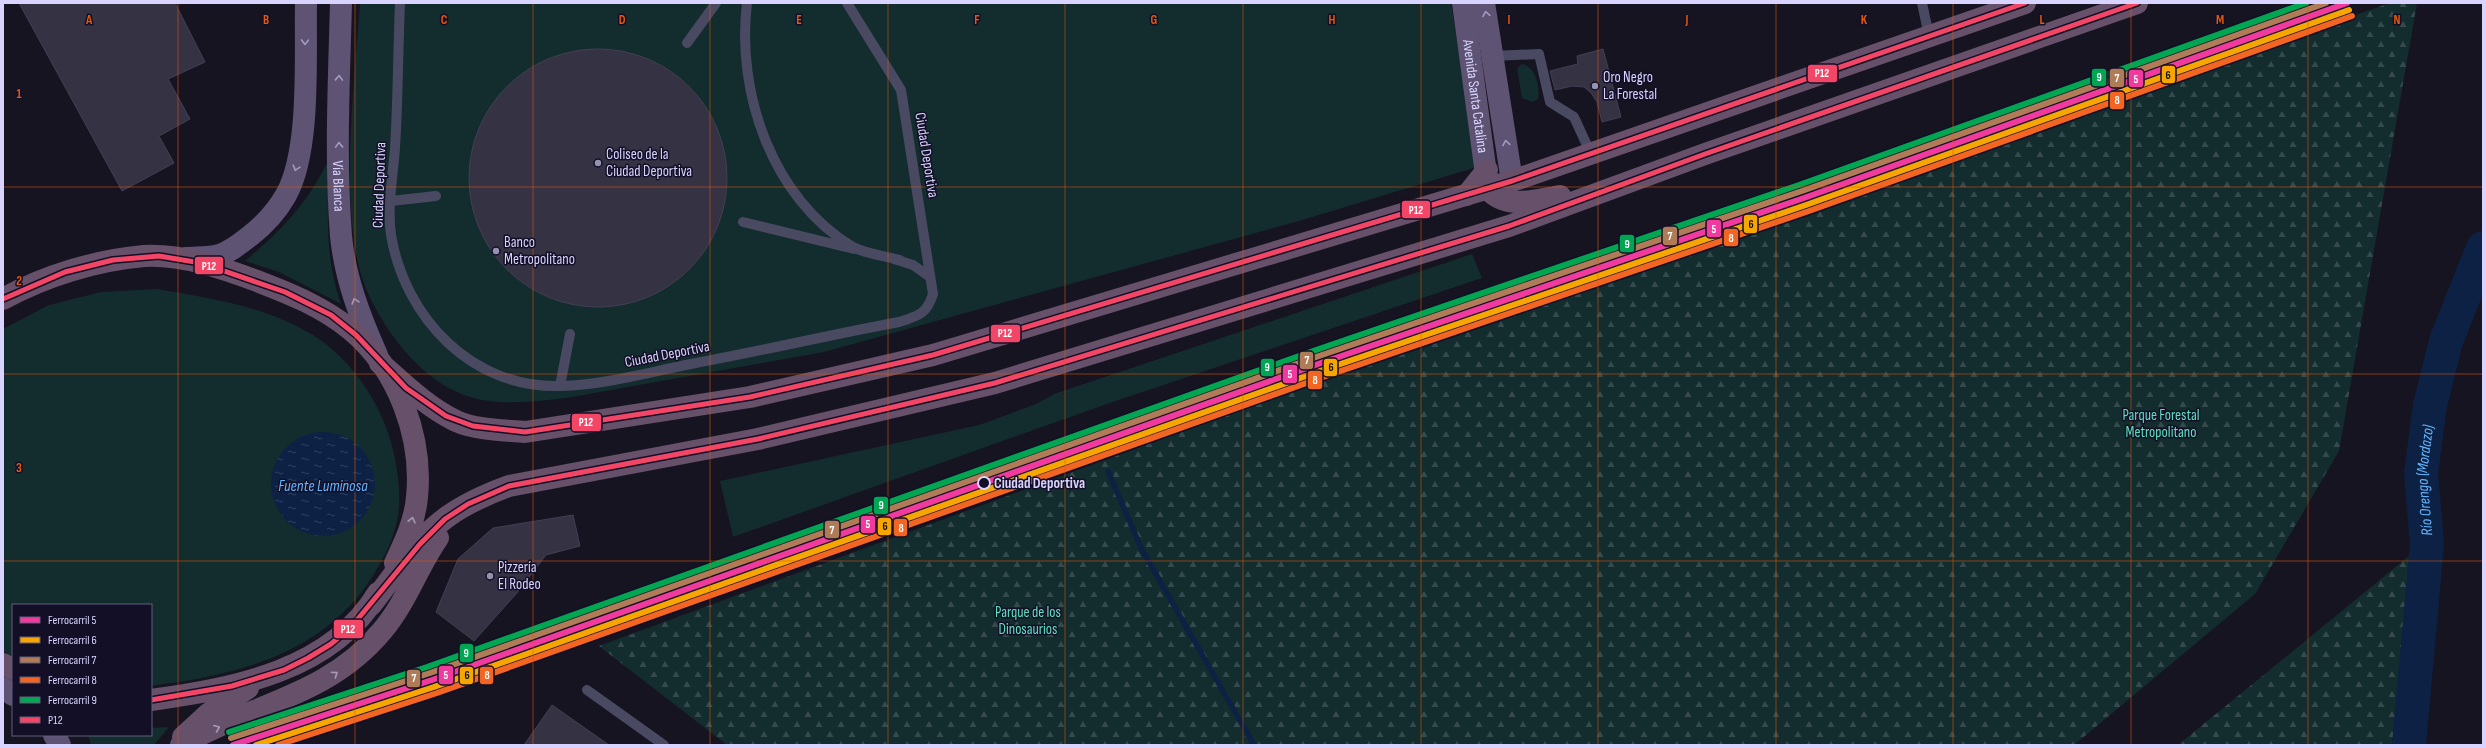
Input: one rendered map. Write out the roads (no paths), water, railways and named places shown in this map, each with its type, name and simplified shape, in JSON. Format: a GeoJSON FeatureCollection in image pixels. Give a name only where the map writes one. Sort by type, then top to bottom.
{"type":"FeatureCollection","features":[{"type":"Feature","properties":{"kind":"highway"},"geometry":{"type":"LineString","coordinates":[[3,299],[68,272],[144,256],[180,258],[226,270],[310,303],[352,331],[380,363],[425,402],[456,421],[487,428],[525,432],[750,397],[933,355],[1467,195],[1488,179],[1493,195],[1511,192],[1591,154],[2025,3]]}},
{"type":"Feature","properties":{"kind":"highway"},"geometry":{"type":"LineString","coordinates":[[175,745],[208,714],[273,674],[320,651],[352,627],[428,534],[446,518],[478,498],[509,486],[758,439],[995,383],[1509,226],[2137,3]]}},
{"type":"Feature","properties":{"kind":"highway"},"geometry":{"type":"LineString","coordinates":[[1511,192],[1529,202],[1570,194],[1603,192]]}},
{"type":"Feature","properties":{"kind":"highway"},"geometry":{"type":"LineString","coordinates":[[1440,247],[1493,223],[1511,192]]}},
{"type":"Feature","properties":{"kind":"highway"},"geometry":{"type":"LineString","coordinates":[[371,605],[404,543],[412,524],[417,497],[415,442],[408,418],[397,392],[380,363]]}},
{"type":"Feature","properties":{"kind":"highway"},"geometry":{"type":"LineString","coordinates":[[181,745],[319,684],[350,663],[382,632],[401,605],[446,526],[457,514],[478,498]]}},
{"type":"Feature","properties":{"kind":"highway"},"geometry":{"type":"LineString","coordinates":[[3,665],[12,670]]}},
{"type":"Feature","properties":{"kind":"highway"},"geometry":{"type":"LineString","coordinates":[[152,700],[196,694],[273,674]]}},
{"type":"Feature","properties":{"kind":"main road"},"geometry":{"type":"LineString","coordinates":[[180,258],[219,255],[231,249],[256,232],[270,218],[287,194],[299,156],[303,130],[306,3]]}},
{"type":"Feature","properties":{"kind":"main road","name":"Vía Blanca"},"geometry":{"type":"LineString","coordinates":[[341,3],[338,117],[341,237],[349,281],[360,317],[380,363]]}},
{"type":"Feature","properties":{"kind":"main road","name":"Avenida Santa Catalina"},"geometry":{"type":"LineString","coordinates":[[1463,3],[1488,179]]}},
{"type":"Feature","properties":{"kind":"main road","name":"Avenida Santa Catalina"},"geometry":{"type":"LineString","coordinates":[[1484,3],[1511,192]]}},
{"type":"Feature","properties":{"kind":"main road"},"geometry":{"type":"LineString","coordinates":[[3,688],[12,695]]}},
{"type":"Feature","properties":{"kind":"main road"},"geometry":{"type":"LineString","coordinates":[[55,736],[60,745]]}},
{"type":"Feature","properties":{"kind":"main road"},"geometry":{"type":"LineString","coordinates":[[69,736],[74,745]]}},
{"type":"Feature","properties":{"kind":"lane","name":"Ciudad Deportiva"},"geometry":{"type":"LineString","coordinates":[[400,3],[395,146],[390,201],[391,232],[402,277],[413,300],[440,336],[458,353],[483,369],[507,379],[560,386],[597,382],[898,322],[917,316],[928,309],[933,294],[901,90],[847,3]]}},
{"type":"Feature","properties":{"kind":"lane"},"geometry":{"type":"LineString","coordinates":[[687,43],[716,3]]}},
{"type":"Feature","properties":{"kind":"lane"},"geometry":{"type":"LineString","coordinates":[[747,3],[747,66],[751,94],[760,126],[781,173],[806,207],[826,226],[854,247],[900,260],[913,265],[930,276]]}},
{"type":"Feature","properties":{"kind":"lane"},"geometry":{"type":"LineString","coordinates":[[1922,3],[1929,36]]}},
{"type":"Feature","properties":{"kind":"lane"},"geometry":{"type":"LineString","coordinates":[[1492,56],[1539,54],[1550,102],[1574,117],[1591,154]]}},
{"type":"Feature","properties":{"kind":"lane"},"geometry":{"type":"LineString","coordinates":[[390,201],[436,196]]}},
{"type":"Feature","properties":{"kind":"lane"},"geometry":{"type":"LineString","coordinates":[[743,222],[900,260]]}},
{"type":"Feature","properties":{"kind":"lane"},"geometry":{"type":"LineString","coordinates":[[560,386],[570,334]]}},
{"type":"Feature","properties":{"kind":"lane"},"geometry":{"type":"LineString","coordinates":[[586,690],[664,745]]}},
{"type":"Feature","properties":{"kind":"water","name":"Fuente Luminosa"},"geometry":{"type":"Polygon","coordinates":[[[323,432],[343,436],[360,447],[371,464],[375,484],[371,504],[360,521],[343,532],[323,536],[303,532],[286,521],[275,504],[271,484],[275,464],[286,447],[303,436],[323,432]]]}},
{"type":"Feature","properties":{"kind":"waterway","name":"Río Orengo (Mordazo)"},"geometry":{"type":"LineString","coordinates":[[2409,745],[2427,544],[2421,473],[2430,405],[2446,341],[2483,248]]}},
{"type":"Feature","properties":{"kind":"waterway"},"geometry":{"type":"LineString","coordinates":[[1108,471],[1141,548],[1254,745]]}},
{"type":"Feature","properties":{"kind":"rail line","name":"9"},"geometry":{"type":"LineString","coordinates":[[229,732],[427,667],[1316,350],[1799,185],[2306,3]]}},
{"type":"Feature","properties":{"kind":"rail line","name":"7"},"geometry":{"type":"LineString","coordinates":[[231,738],[430,673],[1319,356],[1802,191],[2326,3]]}},
{"type":"Feature","properties":{"kind":"rail line","name":"5"},"geometry":{"type":"LineString","coordinates":[[233,745],[432,680],[1321,363],[1804,198],[2347,3]]}},
{"type":"Feature","properties":{"kind":"rail line","name":"6"},"geometry":{"type":"LineString","coordinates":[[256,745],[434,687],[1323,370],[1806,205],[2349,10]]}},
{"type":"Feature","properties":{"kind":"rail line","name":"8"},"geometry":{"type":"LineString","coordinates":[[278,745],[437,693],[1326,376],[1809,211],[2352,16]]}},
{"type":"Feature","properties":{"kind":"place","name":"Oro Negro La Forestal"},"geometry":{"type":"Point","coordinates":[1595,86]}},
{"type":"Feature","properties":{"kind":"place","name":"Coliseo de la Ciudad Deportiva"},"geometry":{"type":"Point","coordinates":[598,163]}},
{"type":"Feature","properties":{"kind":"place","name":"Banco Metropolitano"},"geometry":{"type":"Point","coordinates":[496,251]}},
{"type":"Feature","properties":{"kind":"place","name":"Ciudad Deportiva"},"geometry":{"type":"Point","coordinates":[984,483]}},
{"type":"Feature","properties":{"kind":"place","name":"Pizzería El Rodeo"},"geometry":{"type":"Point","coordinates":[490,576]}},
{"type":"Feature","properties":{"kind":"park label","name":"Parque Forestal Metropolitano"},"geometry":{"type":"Point","coordinates":[2161,424]}},
{"type":"Feature","properties":{"kind":"park label","name":"Parque de los Dinosaurios"},"geometry":{"type":"Point","coordinates":[1028,620]}}]}
